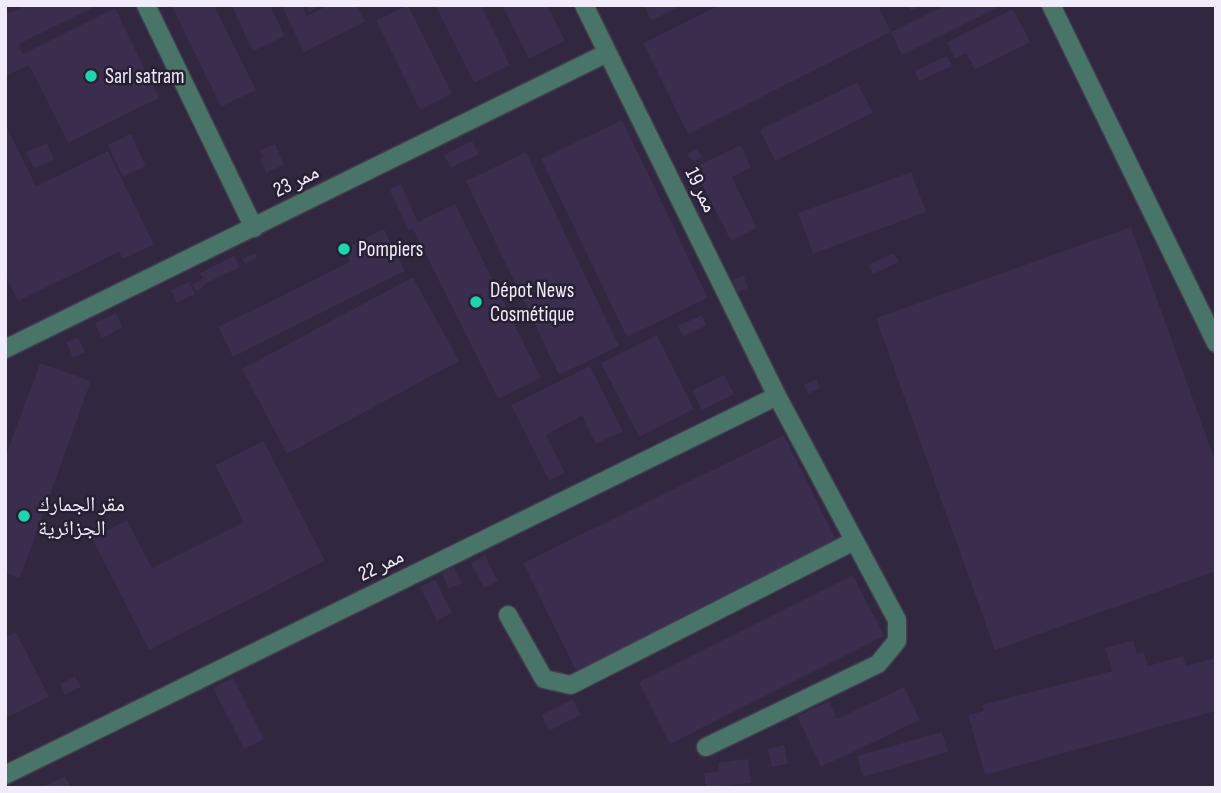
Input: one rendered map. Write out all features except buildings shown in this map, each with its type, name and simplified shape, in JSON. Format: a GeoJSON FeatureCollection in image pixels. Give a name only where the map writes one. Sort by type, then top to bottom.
{"type":"FeatureCollection","features":[{"type":"Feature","properties":{"kind":"lane"},"geometry":{"type":"LineString","coordinates":[[146,5],[254,228]]}},
{"type":"Feature","properties":{"kind":"lane","name":"ممر 19"},"geometry":{"type":"LineString","coordinates":[[584,5],[777,396],[897,620],[897,641],[878,664],[706,747]]}},
{"type":"Feature","properties":{"kind":"lane"},"geometry":{"type":"LineString","coordinates":[[1051,5],[1216,342]]}},
{"type":"Feature","properties":{"kind":"lane","name":"ممر 23"},"geometry":{"type":"LineString","coordinates":[[5,349],[607,52]]}},
{"type":"Feature","properties":{"kind":"lane","name":"ممر 22"},"geometry":{"type":"LineString","coordinates":[[5,775],[777,396]]}},
{"type":"Feature","properties":{"kind":"lane"},"geometry":{"type":"LineString","coordinates":[[508,615],[544,678],[571,685],[854,541]]}},
{"type":"Feature","properties":{"kind":"shaded area"},"geometry":{"type":"Polygon","coordinates":[[[5,5],[1216,5],[1216,788],[5,788],[5,5]]]}},
{"type":"Feature","properties":{"kind":"place","name":"Sarl satram"},"geometry":{"type":"Point","coordinates":[91,76]}},
{"type":"Feature","properties":{"kind":"place","name":"Pompiers"},"geometry":{"type":"Point","coordinates":[344,249]}},
{"type":"Feature","properties":{"kind":"place","name":"Dépot News Cosmétique"},"geometry":{"type":"Point","coordinates":[476,302]}},
{"type":"Feature","properties":{"kind":"place","name":"مقر الجمارك الجزائرية"},"geometry":{"type":"Point","coordinates":[24,516]}}]}
